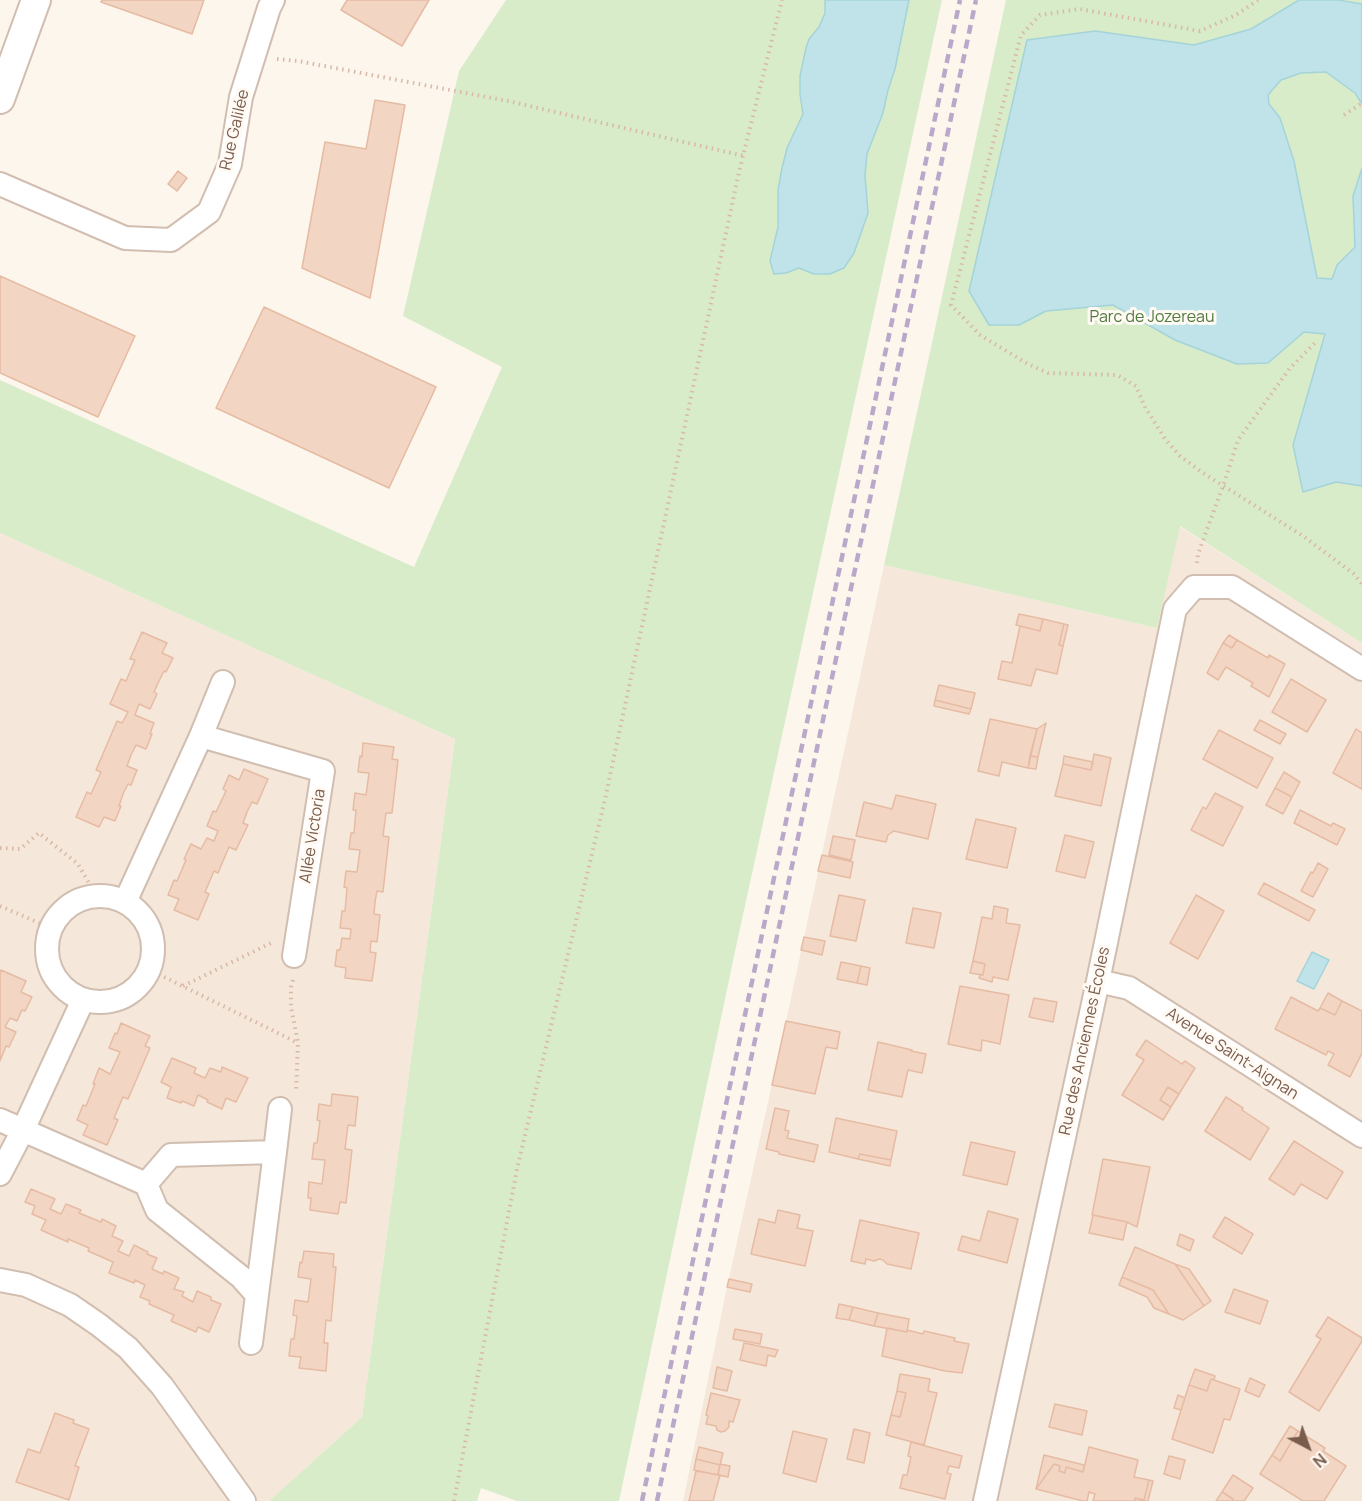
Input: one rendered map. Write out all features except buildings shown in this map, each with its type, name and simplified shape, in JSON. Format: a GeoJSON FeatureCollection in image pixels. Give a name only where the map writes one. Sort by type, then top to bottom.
{"type":"FeatureCollection","features":[{"type":"Feature","properties":{"kind":"street"},"geometry":{"type":"LineString","coordinates":[[0,99],[36,0]]}},
{"type":"Feature","properties":{"kind":"street","name":"Rue Galilée"},"geometry":{"type":"LineString","coordinates":[[0,184],[125,238],[171,240],[209,212],[230,164],[241,97],[273,0]]}},
{"type":"Feature","properties":{"kind":"street"},"geometry":{"type":"LineString","coordinates":[[1194,587],[1232,587],[1362,669]]}},
{"type":"Feature","properties":{"kind":"street","name":"Rue des Anciennes Écoles"},"geometry":{"type":"LineString","coordinates":[[986,1501],[1175,609],[1194,587]]}},
{"type":"Feature","properties":{"kind":"street"},"geometry":{"type":"LineString","coordinates":[[125,902],[224,682]]}},
{"type":"Feature","properties":{"kind":"street","name":"Allée Victoria"},"geometry":{"type":"LineString","coordinates":[[201,736],[323,771],[294,956]]}},
{"type":"Feature","properties":{"kind":"street"},"geometry":{"type":"LineString","coordinates":[[91,897],[108,897],[125,902],[139,912],[148,927],[153,944],[152,962],[145,978],[133,991],[118,999],[100,1002],[83,1000],[68,992],[52,971],[47,945],[51,928],[61,914],[74,903],[91,897]]}},
{"type":"Feature","properties":{"kind":"street","name":"Avenue Saint-Aignan"},"geometry":{"type":"LineString","coordinates":[[1098,981],[1129,988],[1362,1136]]}},
{"type":"Feature","properties":{"kind":"street"},"geometry":{"type":"LineString","coordinates":[[0,1174],[23,1130],[83,1000]]}},
{"type":"Feature","properties":{"kind":"street"},"geometry":{"type":"LineString","coordinates":[[251,1343],[280,1109]]}},
{"type":"Feature","properties":{"kind":"street"},"geometry":{"type":"LineString","coordinates":[[0,1120],[146,1184],[158,1210],[241,1277],[257,1294]]}},
{"type":"Feature","properties":{"kind":"street"},"geometry":{"type":"LineString","coordinates":[[146,1184],[171,1155],[275,1152]]}},
{"type":"Feature","properties":{"kind":"street"},"geometry":{"type":"LineString","coordinates":[[0,1281],[26,1285],[70,1305],[99,1324],[128,1348],[162,1386],[244,1501]]}},
{"type":"Feature","properties":{"kind":"path"},"geometry":{"type":"LineString","coordinates":[[454,1501],[517,1169],[605,799],[744,156],[782,0]]}},
{"type":"Feature","properties":{"kind":"path"},"geometry":{"type":"LineString","coordinates":[[1258,0],[1236,15],[1200,31],[1080,9],[1040,15],[1021,35],[951,305],[980,335],[1028,364],[1048,373],[1117,375],[1136,386],[1145,407],[1165,439],[1180,456],[1303,536],[1354,574],[1362,584]]}},
{"type":"Feature","properties":{"kind":"path"},"geometry":{"type":"LineString","coordinates":[[254,56],[508,101],[744,156]]}},
{"type":"Feature","properties":{"kind":"path"},"geometry":{"type":"LineString","coordinates":[[1344,115],[1362,103]]}},
{"type":"Feature","properties":{"kind":"path"},"geometry":{"type":"LineString","coordinates":[[1194,587],[1198,554],[1224,486],[1238,440],[1290,368],[1317,341]]}},
{"type":"Feature","properties":{"kind":"path"},"geometry":{"type":"LineString","coordinates":[[0,848],[20,849],[39,833],[78,864],[97,897]]}},
{"type":"Feature","properties":{"kind":"path"},"geometry":{"type":"LineString","coordinates":[[0,906],[51,928]]}},
{"type":"Feature","properties":{"kind":"path"},"geometry":{"type":"LineString","coordinates":[[183,986],[298,929]]}},
{"type":"Feature","properties":{"kind":"path"},"geometry":{"type":"LineString","coordinates":[[280,1109],[296,1092],[298,1043],[291,1007],[291,987],[296,969],[294,956]]}},
{"type":"Feature","properties":{"kind":"path"},"geometry":{"type":"LineString","coordinates":[[148,969],[298,1043]]}},
{"type":"Feature","properties":{"kind":"shaded area"},"geometry":{"type":"Polygon","coordinates":[[[1179,526],[1362,643],[1362,1501],[683,1501],[727,1287],[884,565],[1157,628],[1179,526]]]}},
{"type":"Feature","properties":{"kind":"shaded area"},"geometry":{"type":"Polygon","coordinates":[[[0,533],[455,739],[362,1417],[269,1501],[0,1501],[0,533]]]}},
{"type":"Feature","properties":{"kind":"green space"},"geometry":{"type":"Polygon","coordinates":[[[506,0],[942,0],[736,947],[619,1501],[517,1501],[481,1488],[477,1501],[269,1501],[362,1417],[455,739],[0,533],[0,380],[414,567],[502,367],[403,316],[459,71],[506,0]]]}},
{"type":"Feature","properties":{"kind":"green space","name":"Parc de Jozereau"},"geometry":{"type":"Polygon","coordinates":[[[1006,0],[1362,0],[1362,643],[1180,526],[1157,628],[884,565],[1006,0]]]}},
{"type":"Feature","properties":{"kind":"water"},"geometry":{"type":"Polygon","coordinates":[[[825,0],[909,0],[895,69],[883,113],[867,154],[865,175],[868,213],[854,253],[844,268],[830,274],[814,274],[799,268],[786,273],[774,274],[770,261],[778,227],[778,190],[782,168],[787,148],[803,114],[800,76],[809,39],[819,27],[825,13],[825,0]]]}},
{"type":"Feature","properties":{"kind":"water"},"geometry":{"type":"Polygon","coordinates":[[[1299,0],[1338,0],[1362,4],[1362,104],[1355,93],[1326,72],[1301,73],[1281,80],[1268,95],[1269,104],[1280,118],[1294,161],[1317,278],[1332,279],[1337,265],[1355,247],[1353,196],[1362,168],[1362,486],[1336,482],[1303,492],[1293,445],[1325,334],[1304,332],[1268,363],[1237,364],[1175,340],[1113,305],[1046,311],[1019,325],[989,325],[969,291],[1027,40],[1095,31],[1194,45],[1251,29],[1299,0]]]}},
{"type":"Feature","properties":{"kind":"water"},"geometry":{"type":"Polygon","coordinates":[[[1312,952],[1329,960],[1314,989],[1297,981],[1312,952]]]}},
{"type":"Feature","properties":{"kind":"railway"},"geometry":{"type":"LineString","coordinates":[[642,1501],[960,0]]}},
{"type":"Feature","properties":{"kind":"railway"},"geometry":{"type":"LineString","coordinates":[[657,1501],[976,0]]}}]}
